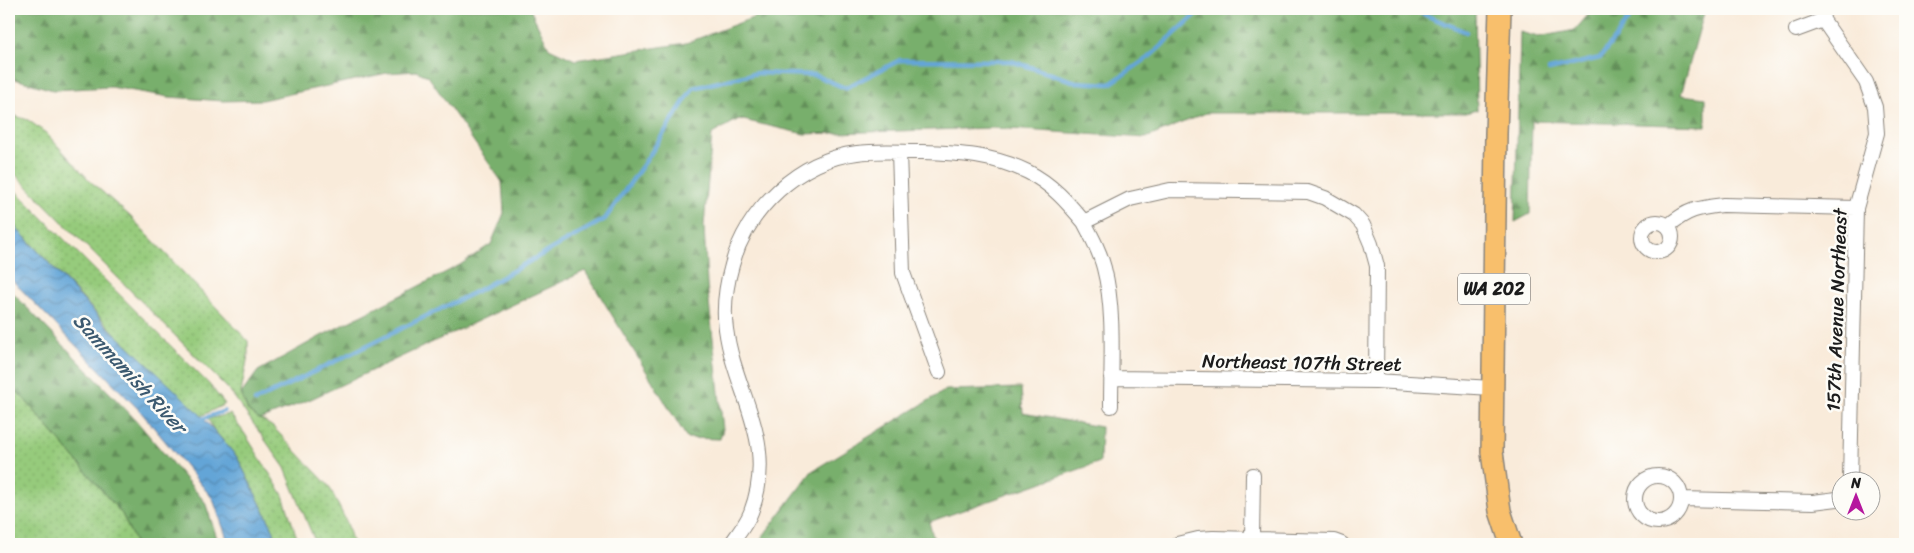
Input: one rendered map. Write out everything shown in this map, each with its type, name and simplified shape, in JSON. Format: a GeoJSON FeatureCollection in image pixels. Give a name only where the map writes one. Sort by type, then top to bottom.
{"type":"FeatureCollection","features":[{"type":"Feature","properties":{"kind":"main road","name":"WA 202"},"geometry":{"type":"LineString","coordinates":[[1500,9],[1492,452],[1500,511],[1511,544]]}},
{"type":"Feature","properties":{"kind":"street"},"geometry":{"type":"LineString","coordinates":[[1796,30],[1823,14]]}},
{"type":"Feature","properties":{"kind":"street","name":"157th Avenue Northeast"},"geometry":{"type":"LineString","coordinates":[[1823,14],[1866,82],[1875,107],[1877,133],[1856,208],[1850,470]]}},
{"type":"Feature","properties":{"kind":"street"},"geometry":{"type":"LineString","coordinates":[[900,152],[903,273],[939,372]]}},
{"type":"Feature","properties":{"kind":"street"},"geometry":{"type":"LineString","coordinates":[[731,544],[751,513],[760,467],[759,444],[755,425],[731,352],[726,330],[724,312],[726,290],[732,264],[740,241],[770,199],[799,174],[831,159],[857,153],[963,153],[998,160],[1030,173],[1062,195],[1084,222],[1095,242],[1104,268],[1110,304],[1111,406]]}},
{"type":"Feature","properties":{"kind":"street"},"geometry":{"type":"LineString","coordinates":[[1084,222],[1130,199],[1170,190],[1308,192],[1325,198],[1354,215],[1363,225],[1371,244],[1377,266],[1376,381]]}},
{"type":"Feature","properties":{"kind":"street"},"geometry":{"type":"LineString","coordinates":[[1668,226],[1682,214],[1702,208],[1723,205],[1856,208]]}},
{"type":"Feature","properties":{"kind":"street","name":"Northeast 107th Street"},"geometry":{"type":"LineString","coordinates":[[1111,378],[1376,381],[1492,388]]}},
{"type":"Feature","properties":{"kind":"street"},"geometry":{"type":"LineString","coordinates":[[1252,539],[1254,475]]}},
{"type":"Feature","properties":{"kind":"street"},"geometry":{"type":"LineString","coordinates":[[1681,499],[1814,502],[1832,500]]}},
{"type":"Feature","properties":{"kind":"street"},"geometry":{"type":"LineString","coordinates":[[1177,544],[1198,539],[1252,539],[1334,542],[1342,544]]}},
{"type":"Feature","properties":{"kind":"green space"},"geometry":{"type":"Polygon","coordinates":[[[9,9],[530,9],[549,48],[575,60],[686,43],[776,9],[1475,9],[1477,110],[1465,113],[1206,113],[1146,138],[993,128],[804,134],[739,119],[712,134],[704,226],[707,284],[723,429],[720,439],[687,438],[585,271],[311,399],[260,420],[248,411],[241,394],[258,371],[321,336],[460,265],[491,244],[504,213],[502,182],[428,76],[416,71],[387,73],[262,100],[223,101],[169,97],[111,87],[53,90],[15,79],[9,74],[9,9]]]}},
{"type":"Feature","properties":{"kind":"green space"},"geometry":{"type":"Polygon","coordinates":[[[1593,9],[1705,9],[1681,95],[1706,98],[1706,126],[1532,121],[1530,214],[1515,222],[1520,32],[1538,37],[1575,30],[1593,9]]]}},
{"type":"Feature","properties":{"kind":"green space"},"geometry":{"type":"Polygon","coordinates":[[[9,114],[28,120],[46,133],[90,181],[131,217],[248,341],[248,355],[241,393],[248,411],[273,427],[329,486],[347,523],[353,544],[316,544],[285,468],[230,391],[9,168],[9,114]]]}},
{"type":"Feature","properties":{"kind":"green space"},"geometry":{"type":"Polygon","coordinates":[[[9,184],[208,383],[225,404],[201,416],[116,334],[9,220],[9,184]]]}},
{"type":"Feature","properties":{"kind":"green space"},"geometry":{"type":"Polygon","coordinates":[[[9,289],[134,418],[205,502],[219,544],[136,544],[122,514],[26,401],[9,384],[9,289]]]}},
{"type":"Feature","properties":{"kind":"green space"},"geometry":{"type":"Polygon","coordinates":[[[9,384],[26,401],[122,514],[136,544],[9,544],[9,384]]]}},
{"type":"Feature","properties":{"kind":"green space"},"geometry":{"type":"Polygon","coordinates":[[[1021,388],[1023,413],[1101,427],[1100,462],[929,522],[935,544],[757,544],[812,471],[946,390],[1021,388]]]}},
{"type":"Feature","properties":{"kind":"green space"},"geometry":{"type":"Polygon","coordinates":[[[230,414],[245,434],[283,495],[299,544],[276,544],[274,531],[237,457],[214,430],[208,419],[230,414]]]}},
{"type":"Feature","properties":{"kind":"water","name":"Sammamish River"},"geometry":{"type":"Polygon","coordinates":[[[9,220],[107,326],[197,411],[237,457],[274,531],[276,544],[229,544],[213,499],[140,411],[9,277],[9,220]]]}},
{"type":"Feature","properties":{"kind":"waterway"},"geometry":{"type":"LineString","coordinates":[[255,401],[477,291],[605,219],[693,88],[757,73],[815,75],[845,88],[900,60],[1011,61],[1076,82],[1110,84],[1149,57],[1202,9]]}},
{"type":"Feature","properties":{"kind":"waterway"},"geometry":{"type":"LineString","coordinates":[[1411,9],[1466,32]]}},
{"type":"Feature","properties":{"kind":"waterway"},"geometry":{"type":"LineString","coordinates":[[1549,70],[1600,58],[1636,9]]}},
{"type":"Feature","properties":{"kind":"waterway","name":"Sammamish River"},"geometry":{"type":"LineString","coordinates":[[199,420],[224,411]]}}]}
